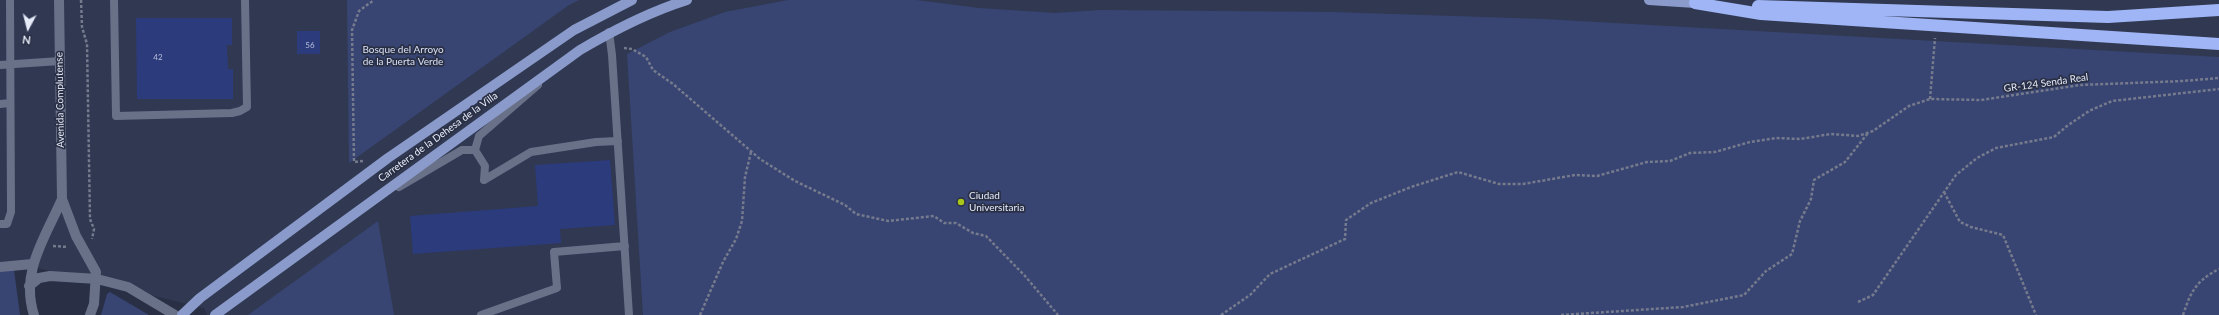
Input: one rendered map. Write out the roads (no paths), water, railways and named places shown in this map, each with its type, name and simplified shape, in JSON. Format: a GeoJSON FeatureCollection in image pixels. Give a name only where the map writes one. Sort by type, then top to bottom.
{"type":"FeatureCollection","features":[{"type":"Feature","properties":{"kind":"highway"},"geometry":{"type":"LineString","coordinates":[[1695,4],[2108,17],[2219,10]]}},
{"type":"Feature","properties":{"kind":"highway"},"geometry":{"type":"LineString","coordinates":[[1695,4],[1761,14],[2219,44]]}},
{"type":"Feature","properties":{"kind":"main road","name":"Carretera de la Dehesa de la Villa"},"geometry":{"type":"LineString","coordinates":[[182,315],[200,298],[388,158],[574,30],[632,0]]}},
{"type":"Feature","properties":{"kind":"main road","name":"Carretera de la Dehesa de la Villa"},"geometry":{"type":"LineString","coordinates":[[215,315],[580,50],[609,32],[664,7],[687,0]]}},
{"type":"Feature","properties":{"kind":"main road"},"geometry":{"type":"LineString","coordinates":[[1649,0],[1695,4]]}},
{"type":"Feature","properties":{"kind":"street","name":"Avenida Complutense"},"geometry":{"type":"LineString","coordinates":[[59,0],[62,199],[76,236],[93,264],[97,279],[94,304],[90,315]]}},
{"type":"Feature","properties":{"kind":"street","name":"Avenida Complutense"},"geometry":{"type":"LineString","coordinates":[[34,315],[30,301],[29,286],[32,264],[62,199]]}},
{"type":"Feature","properties":{"kind":"street"},"geometry":{"type":"LineString","coordinates":[[0,267],[32,264]]}},
{"type":"Feature","properties":{"kind":"street"},"geometry":{"type":"LineString","coordinates":[[29,286],[39,278],[50,276],[97,279],[128,287],[175,315]]}},
{"type":"Feature","properties":{"kind":"lane"},"geometry":{"type":"LineString","coordinates":[[0,224],[7,224],[11,212],[10,0]]}},
{"type":"Feature","properties":{"kind":"lane"},"geometry":{"type":"LineString","coordinates":[[114,0],[116,116],[240,112],[247,107],[245,0]]}},
{"type":"Feature","properties":{"kind":"lane"},"geometry":{"type":"LineString","coordinates":[[609,32],[618,141],[628,315]]}},
{"type":"Feature","properties":{"kind":"lane"},"geometry":{"type":"LineString","coordinates":[[580,50],[479,136],[475,150],[485,166],[484,180],[531,152],[596,142],[618,141]]}},
{"type":"Feature","properties":{"kind":"lane"},"geometry":{"type":"LineString","coordinates":[[0,65],[60,61]]}},
{"type":"Feature","properties":{"kind":"lane"},"geometry":{"type":"LineString","coordinates":[[0,104],[10,104]]}},
{"type":"Feature","properties":{"kind":"lane"},"geometry":{"type":"LineString","coordinates":[[363,207],[462,150],[475,150]]}},
{"type":"Feature","properties":{"kind":"lane"},"geometry":{"type":"LineString","coordinates":[[481,315],[557,288],[554,252],[625,246]]}},
{"type":"Feature","properties":{"kind":"place","name":"Ciudad Universitaria"},"geometry":{"type":"Point","coordinates":[961,202]}},
{"type":"Feature","properties":{"kind":"park label","name":"Bosque del Arroyo de la Puerta Verde"},"geometry":{"type":"Point","coordinates":[403,56]}}]}
